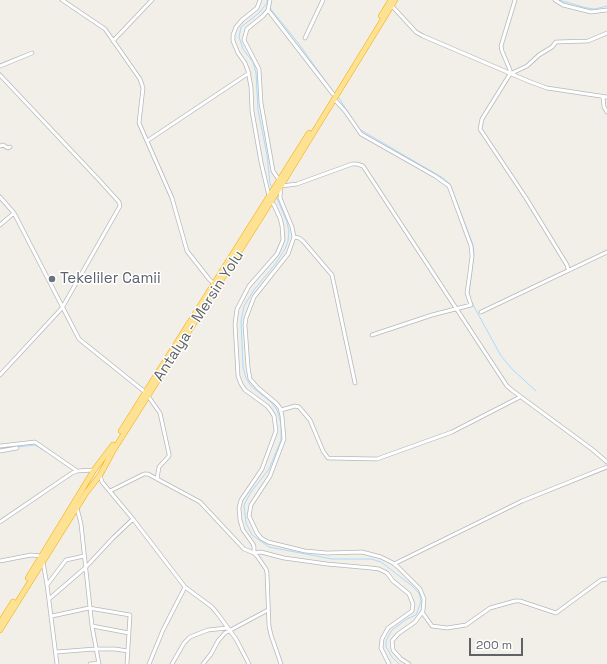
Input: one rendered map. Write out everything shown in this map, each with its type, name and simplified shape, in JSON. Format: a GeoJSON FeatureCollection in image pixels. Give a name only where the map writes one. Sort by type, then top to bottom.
{"type":"FeatureCollection","features":[{"type":"Feature","properties":{"kind":"highway","name":"Antalya - Mersin Yolu"},"geometry":{"type":"LineString","coordinates":[[0,623],[93,473],[147,394],[271,198],[390,2],[395,0]]}},
{"type":"Feature","properties":{"kind":"highway","name":"Antalya - Mersin Yolu"},"geometry":{"type":"LineString","coordinates":[[0,630],[100,474],[214,284],[271,198]]}},
{"type":"Feature","properties":{"kind":"highway"},"geometry":{"type":"LineString","coordinates":[[96,480],[93,478],[93,473],[98,471],[100,474]]}},
{"type":"Feature","properties":{"kind":"street"},"geometry":{"type":"LineString","coordinates":[[62,0],[105,29],[142,83],[143,88],[139,123],[172,198],[187,251],[214,284]]}},
{"type":"Feature","properties":{"kind":"street"},"geometry":{"type":"LineString","coordinates":[[113,40],[152,0]]}},
{"type":"Feature","properties":{"kind":"street"},"geometry":{"type":"LineString","coordinates":[[260,0],[257,8],[236,26],[233,41],[238,53],[245,63],[248,73],[260,162],[271,198],[280,218],[283,240],[276,254],[249,286],[237,309],[235,324],[238,376],[240,384],[245,390],[267,406],[274,416],[275,426],[274,437],[262,469],[241,500],[239,508],[243,530],[253,544],[254,553],[266,569],[270,635],[281,664]]}},
{"type":"Feature","properties":{"kind":"street"},"geometry":{"type":"LineString","coordinates":[[270,0],[268,10],[263,16],[246,29],[244,40],[259,69],[261,103],[273,171],[279,185],[280,198],[292,227],[294,237],[288,254],[254,297],[246,318],[245,325],[250,378],[258,388],[276,403],[281,410],[284,439],[270,476],[254,497],[249,510],[249,516],[257,533],[261,538],[268,542],[282,546],[326,553],[362,552],[381,557],[394,564],[422,593],[424,603],[422,612],[415,622],[398,634],[392,641],[393,650],[401,659],[409,664]]}},
{"type":"Feature","properties":{"kind":"street"},"geometry":{"type":"LineString","coordinates":[[306,38],[323,0]]}},
{"type":"Feature","properties":{"kind":"street"},"geometry":{"type":"LineString","coordinates":[[510,74],[510,70],[501,46],[515,0]]}},
{"type":"Feature","properties":{"kind":"street"},"geometry":{"type":"LineString","coordinates":[[555,0],[563,4],[591,12],[607,10]]}},
{"type":"Feature","properties":{"kind":"street"},"geometry":{"type":"LineString","coordinates":[[390,2],[416,32],[423,36],[510,74],[547,88],[605,97],[604,107],[607,112]]}},
{"type":"Feature","properties":{"kind":"street"},"geometry":{"type":"LineString","coordinates":[[268,10],[361,134],[435,176],[449,186],[469,241],[472,256],[466,293],[471,305],[456,308],[372,335]]}},
{"type":"Feature","properties":{"kind":"street"},"geometry":{"type":"LineString","coordinates":[[568,269],[526,198],[480,129],[482,119],[510,74],[527,66],[539,55],[552,47],[556,42],[588,41],[607,33]]}},
{"type":"Feature","properties":{"kind":"street"},"geometry":{"type":"LineString","coordinates":[[0,66],[32,53]]}},
{"type":"Feature","properties":{"kind":"street"},"geometry":{"type":"LineString","coordinates":[[147,141],[248,73]]}},
{"type":"Feature","properties":{"kind":"street"},"geometry":{"type":"LineString","coordinates":[[0,74],[120,204],[62,308],[0,375]]}},
{"type":"Feature","properties":{"kind":"street"},"geometry":{"type":"LineString","coordinates":[[0,146],[3,145],[8,148],[10,147]]}},
{"type":"Feature","properties":{"kind":"street"},"geometry":{"type":"LineString","coordinates":[[279,185],[297,184],[352,164],[363,166],[504,382],[520,397],[593,450],[607,462]]}},
{"type":"Feature","properties":{"kind":"street"},"geometry":{"type":"LineString","coordinates":[[0,197],[14,213],[77,336],[82,342],[147,394],[160,413],[169,456],[159,466],[157,479]]}},
{"type":"Feature","properties":{"kind":"street"},"geometry":{"type":"LineString","coordinates":[[0,225],[14,213]]}},
{"type":"Feature","properties":{"kind":"street"},"geometry":{"type":"LineString","coordinates":[[294,237],[303,241],[332,276],[354,383]]}},
{"type":"Feature","properties":{"kind":"street"},"geometry":{"type":"LineString","coordinates":[[481,312],[568,269],[607,252]]}},
{"type":"Feature","properties":{"kind":"street"},"geometry":{"type":"LineString","coordinates":[[281,410],[295,406],[299,407],[310,420],[322,451],[328,458],[377,459],[452,432],[520,397]]}},
{"type":"Feature","properties":{"kind":"street"},"geometry":{"type":"LineString","coordinates":[[0,446],[35,442],[77,471]]}},
{"type":"Feature","properties":{"kind":"street"},"geometry":{"type":"LineString","coordinates":[[0,451],[17,448]]}},
{"type":"Feature","properties":{"kind":"street"},"geometry":{"type":"LineString","coordinates":[[394,564],[522,501],[607,467]]}},
{"type":"Feature","properties":{"kind":"street"},"geometry":{"type":"LineString","coordinates":[[0,522],[69,475],[77,471],[86,470],[93,473]]}},
{"type":"Feature","properties":{"kind":"street"},"geometry":{"type":"LineString","coordinates":[[86,470],[93,473]]}},
{"type":"Feature","properties":{"kind":"street"},"geometry":{"type":"LineString","coordinates":[[100,474],[102,482],[133,519],[184,587],[212,607],[236,639],[249,664]]}},
{"type":"Feature","properties":{"kind":"street"},"geometry":{"type":"LineString","coordinates":[[110,491],[144,474],[157,479],[200,502],[244,549],[254,553],[261,552],[284,558],[379,569],[388,573],[393,581],[409,594],[413,604],[412,610],[388,628],[382,639],[380,648],[389,664]]}},
{"type":"Feature","properties":{"kind":"street"},"geometry":{"type":"LineString","coordinates":[[96,480],[102,482]]}},
{"type":"Feature","properties":{"kind":"street"},"geometry":{"type":"LineString","coordinates":[[77,508],[84,556],[89,608],[95,649],[99,664],[90,664]]}},
{"type":"Feature","properties":{"kind":"street"},"geometry":{"type":"LineString","coordinates":[[49,600],[85,568],[133,519]]}},
{"type":"Feature","properties":{"kind":"street"},"geometry":{"type":"LineString","coordinates":[[0,561],[31,555],[42,556]]}},
{"type":"Feature","properties":{"kind":"street"},"geometry":{"type":"LineString","coordinates":[[47,585],[66,560],[84,556]]}},
{"type":"Feature","properties":{"kind":"street"},"geometry":{"type":"LineString","coordinates":[[43,562],[52,616],[57,664]]}},
{"type":"Feature","properties":{"kind":"street"},"geometry":{"type":"LineString","coordinates":[[422,612],[432,626],[447,628],[466,625],[490,608],[520,600],[556,613],[601,580],[607,579]]}},
{"type":"Feature","properties":{"kind":"street"},"geometry":{"type":"LineString","coordinates":[[149,664],[163,630],[184,587]]}},
{"type":"Feature","properties":{"kind":"street"},"geometry":{"type":"LineString","coordinates":[[52,616],[89,608],[130,615],[127,664]]}},
{"type":"Feature","properties":{"kind":"street"},"geometry":{"type":"LineString","coordinates":[[203,664],[211,654],[218,641],[228,630],[268,610]]}},
{"type":"Feature","properties":{"kind":"street"},"geometry":{"type":"LineString","coordinates":[[92,626],[129,633]]}},
{"type":"Feature","properties":{"kind":"street"},"geometry":{"type":"LineString","coordinates":[[172,664],[184,643],[190,636],[208,630],[228,630]]}},
{"type":"Feature","properties":{"kind":"street"},"geometry":{"type":"LineString","coordinates":[[56,652],[95,649],[115,649],[128,651]]}},
{"type":"Feature","properties":{"kind":"waterway"},"geometry":{"type":"LineString","coordinates":[[267,0],[267,3],[259,13],[241,27],[239,37],[243,49],[253,62],[256,73],[258,110],[272,188]]}},
{"type":"Feature","properties":{"kind":"waterway"},"geometry":{"type":"LineString","coordinates":[[559,0],[587,8],[595,9],[607,6]]}},
{"type":"Feature","properties":{"kind":"waterway"},"geometry":{"type":"LineString","coordinates":[[270,8],[299,44],[331,89]]}},
{"type":"Feature","properties":{"kind":"waterway"},"geometry":{"type":"LineString","coordinates":[[339,98],[353,120]]}},
{"type":"Feature","properties":{"kind":"waterway"},"geometry":{"type":"LineString","coordinates":[[359,129],[443,178],[450,184],[473,245],[474,254],[469,294]]}},
{"type":"Feature","properties":{"kind":"waterway"},"geometry":{"type":"LineString","coordinates":[[276,196],[287,222],[289,232],[288,241],[276,263],[254,290],[244,306],[241,321],[243,367],[246,378],[251,386],[272,403],[277,410],[281,424],[281,440],[269,469],[251,492],[244,505],[246,523],[252,535],[269,547],[332,559],[371,559],[381,562],[411,585],[419,593],[421,601],[416,615],[407,619],[392,630],[386,641],[386,647],[392,657],[399,664]]}},
{"type":"Feature","properties":{"kind":"waterway"},"geometry":{"type":"LineString","coordinates":[[471,301],[501,356],[513,370],[536,391]]}},
{"type":"Feature","properties":{"kind":"waterway"},"geometry":{"type":"LineString","coordinates":[[0,449],[35,445],[43,450]]}},
{"type":"Feature","properties":{"kind":"waterway"},"geometry":{"type":"LineString","coordinates":[[63,463],[67,466]]}},
{"type":"Feature","properties":{"kind":"place","name":"Tekeliler Camii"},"geometry":{"type":"Point","coordinates":[52,279]}}]}
